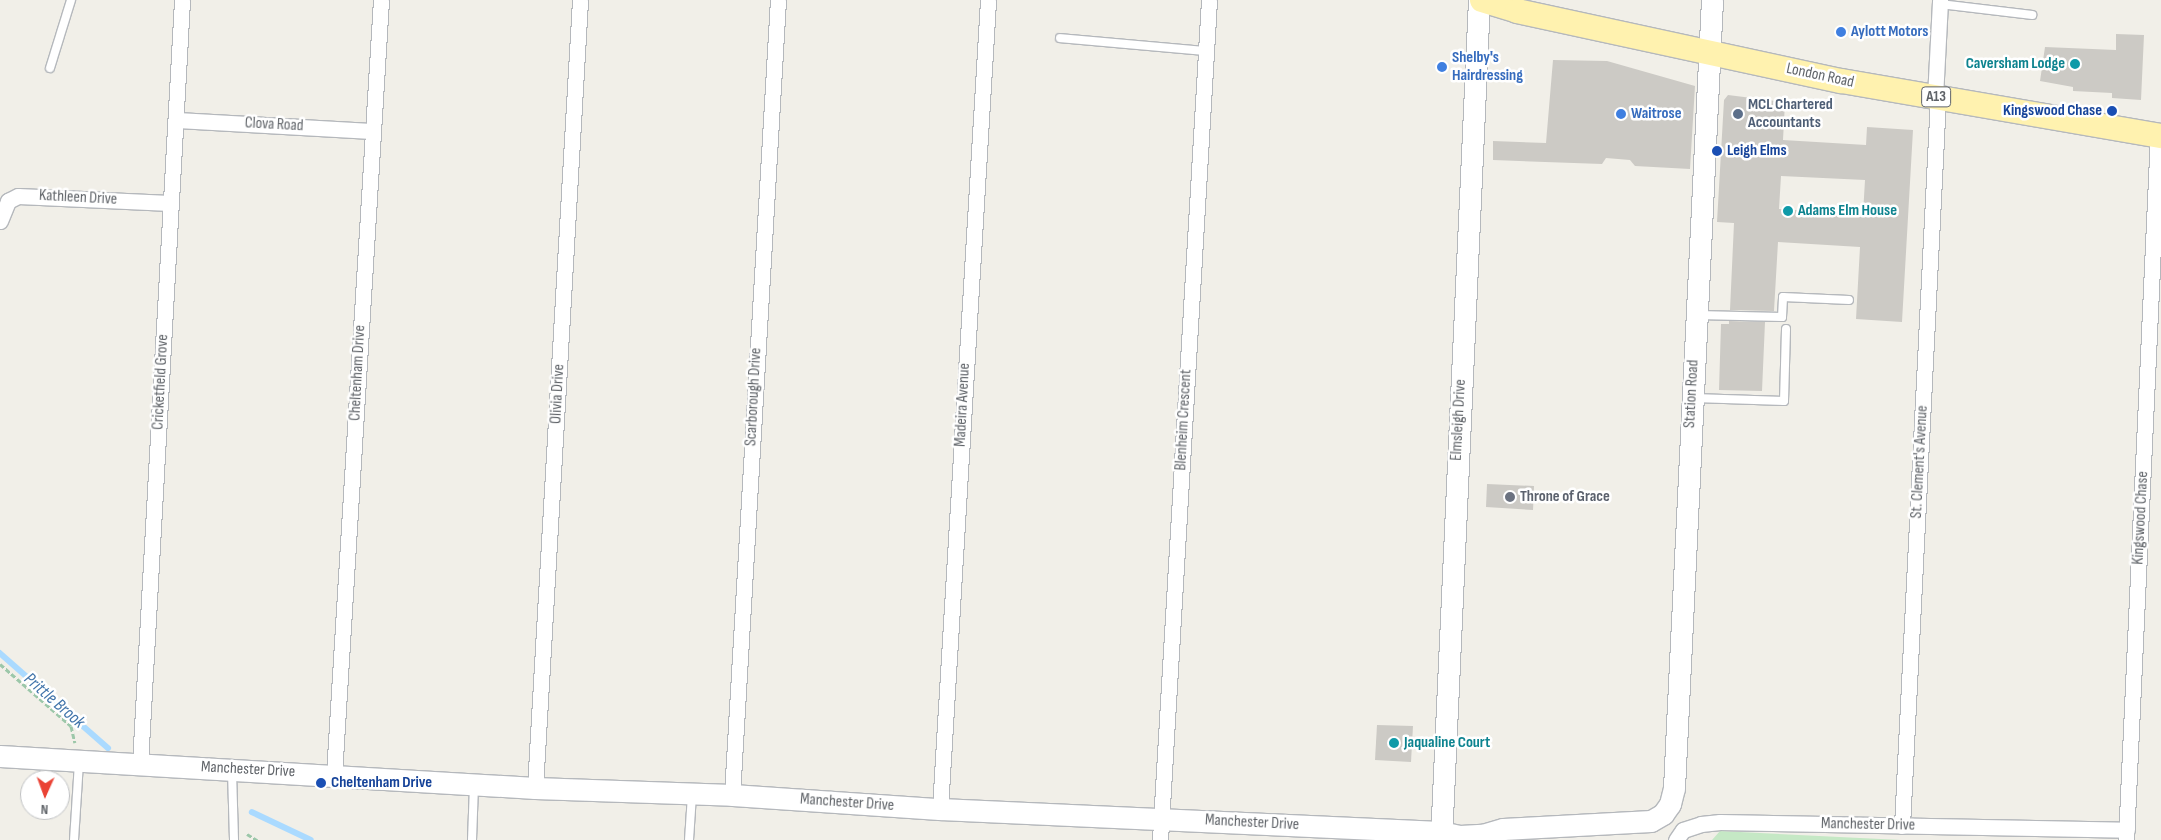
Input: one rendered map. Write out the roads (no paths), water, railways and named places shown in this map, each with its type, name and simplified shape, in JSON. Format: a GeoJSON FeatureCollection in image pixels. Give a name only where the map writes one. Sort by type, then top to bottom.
{"type":"FeatureCollection","features":[{"type":"Feature","properties":{"kind":"main road","name":"London Road"},"geometry":{"type":"LineString","coordinates":[[1481,0],[1517,11],[1711,54],[1936,97],[2160,136]]}},
{"type":"Feature","properties":{"kind":"street","name":"Cricketfield Grove"},"geometry":{"type":"LineString","coordinates":[[140,764],[182,0]]}},
{"type":"Feature","properties":{"kind":"street","name":"Cheltenham Drive"},"geometry":{"type":"LineString","coordinates":[[334,775],[381,0]]}},
{"type":"Feature","properties":{"kind":"street","name":"Olivia Drive"},"geometry":{"type":"LineString","coordinates":[[535,788],[580,0]]}},
{"type":"Feature","properties":{"kind":"street","name":"Scarborough Drive"},"geometry":{"type":"LineString","coordinates":[[732,795],[778,0]]}},
{"type":"Feature","properties":{"kind":"street","name":"Madeira Avenue"},"geometry":{"type":"LineString","coordinates":[[940,810],[988,0]]}},
{"type":"Feature","properties":{"kind":"street","name":"Blenheim Crescent"},"geometry":{"type":"LineString","coordinates":[[1160,840],[1209,0]]}},
{"type":"Feature","properties":{"kind":"street","name":"Elmsleigh Drive"},"geometry":{"type":"LineString","coordinates":[[1441,836],[1481,0]]}},
{"type":"Feature","properties":{"kind":"street","name":"Station Road"},"geometry":{"type":"LineString","coordinates":[[1674,788],[1696,315],[1711,54],[1712,0]]}},
{"type":"Feature","properties":{"kind":"street","name":"St. Clement's Avenue"},"geometry":{"type":"LineString","coordinates":[[1902,826],[1940,2]]}},
{"type":"Feature","properties":{"kind":"street","name":"Clova Road"},"geometry":{"type":"LineString","coordinates":[[176,120],[373,131]]}},
{"type":"Feature","properties":{"kind":"street","name":"Kingswood Chase"},"geometry":{"type":"LineString","coordinates":[[2126,835],[2160,136]]}},
{"type":"Feature","properties":{"kind":"street","name":"Kathleen Drive"},"geometry":{"type":"LineString","coordinates":[[0,221],[8,201],[18,196],[170,203]]}},
{"type":"Feature","properties":{"kind":"street","name":"Manchester Drive"},"geometry":{"type":"LineString","coordinates":[[0,756],[535,788],[732,795],[940,810],[1162,819],[1441,836],[1482,835],[1503,829],[1651,821],[1663,814],[1670,804],[1674,788]]}},
{"type":"Feature","properties":{"kind":"street","name":"Manchester Drive"},"geometry":{"type":"LineString","coordinates":[[1676,840],[1684,830],[1701,824],[1720,822],[1902,826],[2126,835]]}},
{"type":"Feature","properties":{"kind":"lane"},"geometry":{"type":"LineString","coordinates":[[50,68],[71,0]]}},
{"type":"Feature","properties":{"kind":"lane"},"geometry":{"type":"LineString","coordinates":[[1940,2],[2032,15]]}},
{"type":"Feature","properties":{"kind":"lane"},"geometry":{"type":"LineString","coordinates":[[1060,38],[1206,51]]}},
{"type":"Feature","properties":{"kind":"lane"},"geometry":{"type":"LineString","coordinates":[[1696,315],[1782,317],[1783,297],[1849,300]]}},
{"type":"Feature","properties":{"kind":"lane"},"geometry":{"type":"LineString","coordinates":[[1692,398],[1784,401],[1786,329]]}},
{"type":"Feature","properties":{"kind":"lane"},"geometry":{"type":"LineString","coordinates":[[74,840],[87,760]]}},
{"type":"Feature","properties":{"kind":"lane"},"geometry":{"type":"LineString","coordinates":[[232,769],[234,840]]}},
{"type":"Feature","properties":{"kind":"lane"},"geometry":{"type":"LineString","coordinates":[[472,840],[474,784]]}},
{"type":"Feature","properties":{"kind":"lane"},"geometry":{"type":"LineString","coordinates":[[689,840],[692,795]]}},
{"type":"Feature","properties":{"kind":"waterway","name":"Prittle Brook"},"geometry":{"type":"LineString","coordinates":[[0,653],[108,748]]}},
{"type":"Feature","properties":{"kind":"waterway","name":"Prittle Brook"},"geometry":{"type":"LineString","coordinates":[[252,812],[311,840]]}},
{"type":"Feature","properties":{"kind":"place","name":"Aylott Motors"},"geometry":{"type":"Point","coordinates":[1841,32]}},
{"type":"Feature","properties":{"kind":"place","name":"Caversham Lodge"},"geometry":{"type":"Point","coordinates":[2075,64]}},
{"type":"Feature","properties":{"kind":"place","name":"Shelby's Hairdressing"},"geometry":{"type":"Point","coordinates":[1442,67]}},
{"type":"Feature","properties":{"kind":"place","name":"Kingswood Chase"},"geometry":{"type":"Point","coordinates":[2112,111]}},
{"type":"Feature","properties":{"kind":"place","name":"Waitrose"},"geometry":{"type":"Point","coordinates":[1621,114]}},
{"type":"Feature","properties":{"kind":"place","name":"MCL Chartered Accountants"},"geometry":{"type":"Point","coordinates":[1738,114]}},
{"type":"Feature","properties":{"kind":"place","name":"Leigh Elms"},"geometry":{"type":"Point","coordinates":[1717,151]}},
{"type":"Feature","properties":{"kind":"place","name":"Adams Elm House"},"geometry":{"type":"Point","coordinates":[1788,211]}},
{"type":"Feature","properties":{"kind":"place","name":"Throne of Grace"},"geometry":{"type":"Point","coordinates":[1510,497]}},
{"type":"Feature","properties":{"kind":"place","name":"Jaqualine Court"},"geometry":{"type":"Point","coordinates":[1394,743]}},
{"type":"Feature","properties":{"kind":"place","name":"Cheltenham Drive"},"geometry":{"type":"Point","coordinates":[321,783]}}]}
